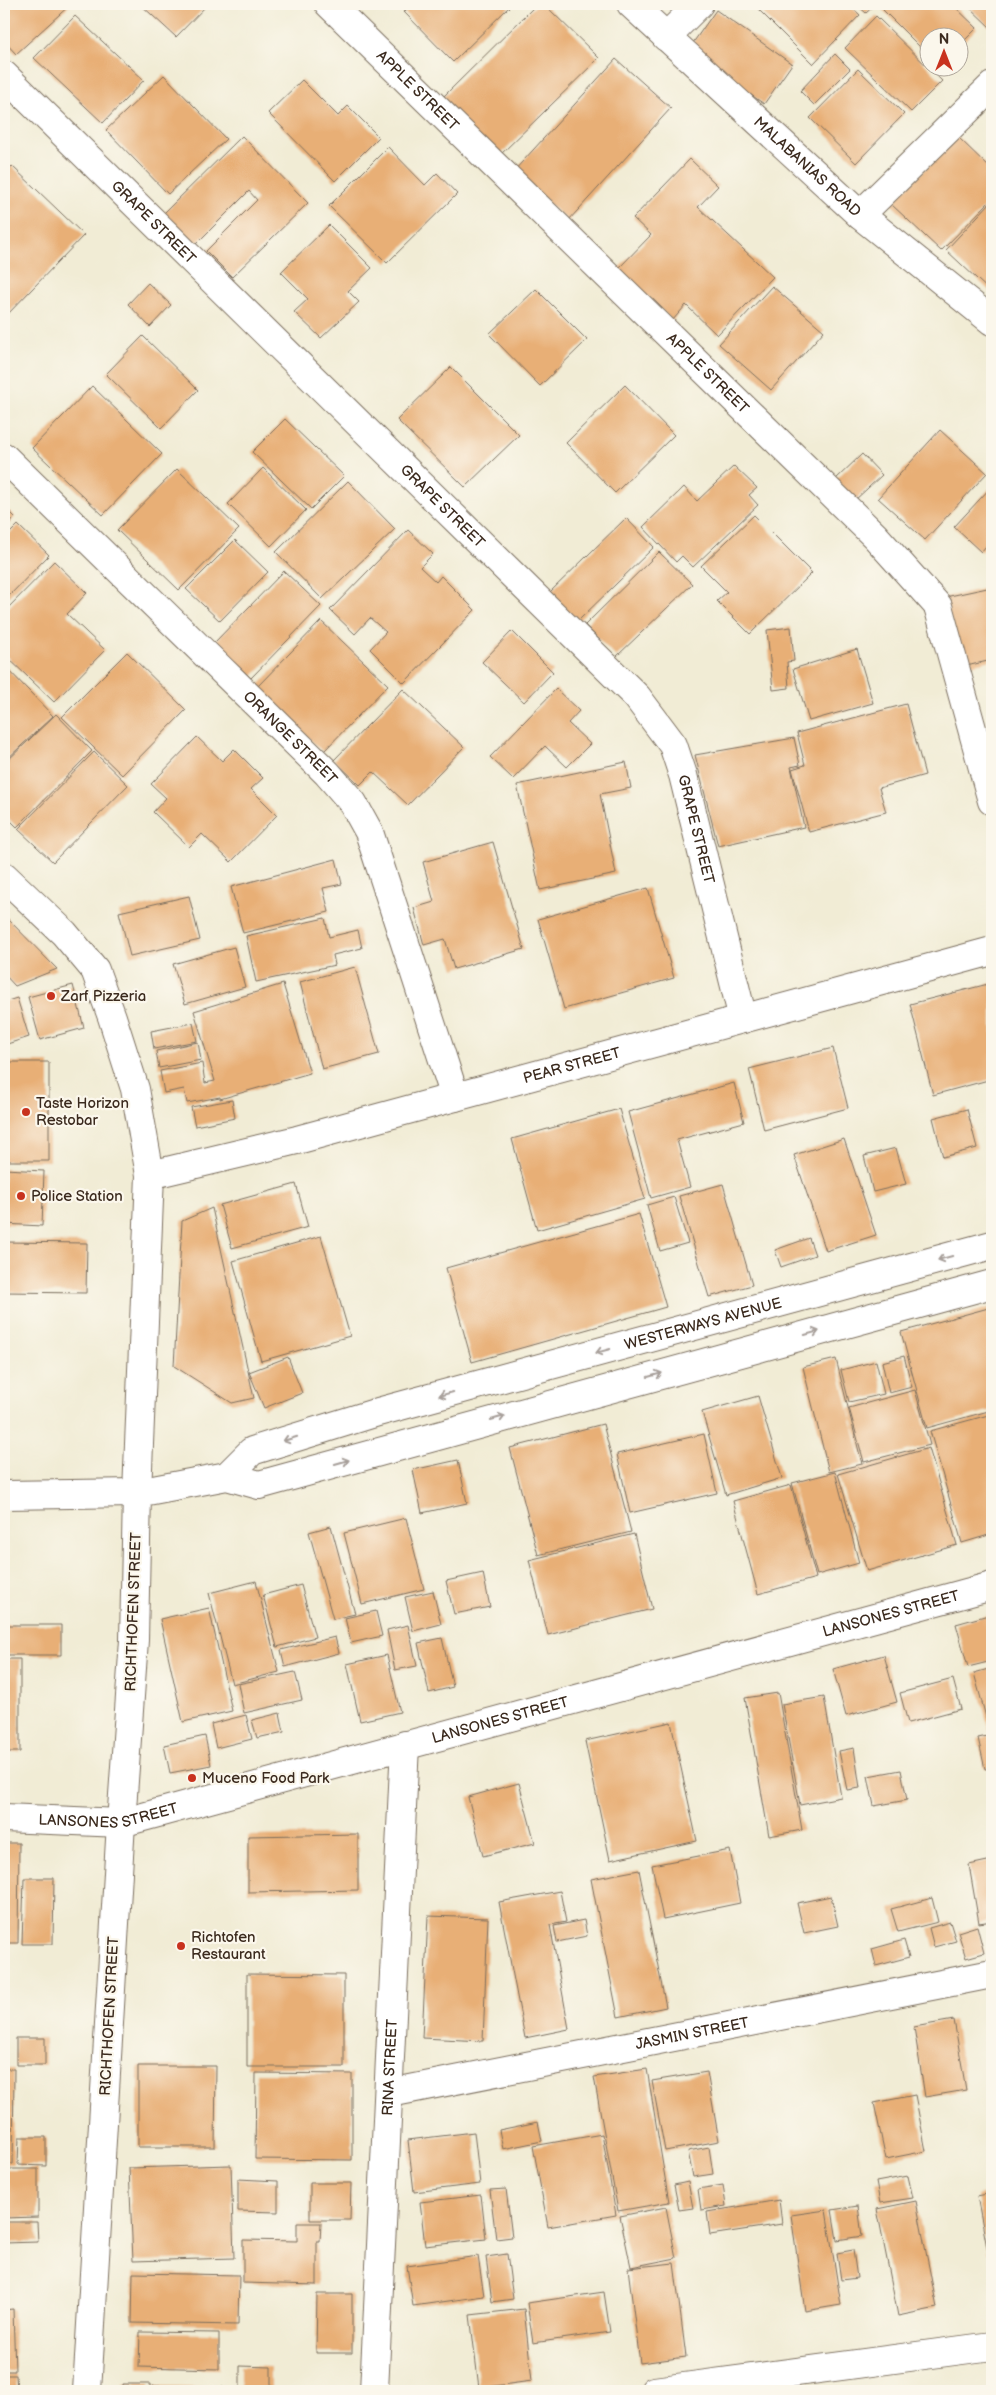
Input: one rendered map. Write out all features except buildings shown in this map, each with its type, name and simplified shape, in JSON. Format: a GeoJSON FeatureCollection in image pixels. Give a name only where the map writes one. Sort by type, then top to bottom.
{"type":"FeatureCollection","features":[{"type":"Feature","properties":{"kind":"street","name":"APPLE STREET"},"geometry":{"type":"LineString","coordinates":[[329,4],[875,536],[938,606],[992,801]]}},
{"type":"Feature","properties":{"kind":"street","name":"MALABANIAS ROAD"},"geometry":{"type":"LineString","coordinates":[[631,4],[860,215],[992,321]]}},
{"type":"Feature","properties":{"kind":"street"},"geometry":{"type":"LineString","coordinates":[[666,37],[699,4]]}},
{"type":"Feature","properties":{"kind":"street","name":"GRAPE STREET"},"geometry":{"type":"LineString","coordinates":[[4,75],[637,697],[673,746],[676,753],[743,1019]]}},
{"type":"Feature","properties":{"kind":"street"},"geometry":{"type":"LineString","coordinates":[[860,215],[992,86]]}},
{"type":"Feature","properties":{"kind":"street","name":"ORANGE STREET"},"geometry":{"type":"LineString","coordinates":[[4,457],[327,773],[353,804],[369,832],[455,1097]]}},
{"type":"Feature","properties":{"kind":"street","name":"RICHTHOFEN STREET"},"geometry":{"type":"LineString","coordinates":[[4,876],[64,933],[95,970],[112,1017],[134,1089],[150,1175],[137,1494],[134,1640],[121,1823],[87,2391]]}},
{"type":"Feature","properties":{"kind":"street","name":"PEAR STREET"},"geometry":{"type":"LineString","coordinates":[[150,1175],[297,1140],[992,951]]}},
{"type":"Feature","properties":{"kind":"street","name":"WESTERWAYS AVENUE"},"geometry":{"type":"LineString","coordinates":[[227,1476],[252,1451],[413,1403],[992,1245]]}},
{"type":"Feature","properties":{"kind":"street"},"geometry":{"type":"LineString","coordinates":[[4,1495],[137,1494],[227,1476],[259,1485],[992,1284]]}},
{"type":"Feature","properties":{"kind":"street"},"geometry":{"type":"LineString","coordinates":[[413,1403],[421,1440]]}},
{"type":"Feature","properties":{"kind":"street","name":"LANSONES STREET"},"geometry":{"type":"LineString","coordinates":[[4,1818],[121,1823],[992,1586]]}},
{"type":"Feature","properties":{"kind":"street","name":"RINA STREET"},"geometry":{"type":"LineString","coordinates":[[374,2391],[390,2093],[405,1745]]}},
{"type":"Feature","properties":{"kind":"street","name":"JASMIN STREET"},"geometry":{"type":"LineString","coordinates":[[390,2093],[992,1974]]}},
{"type":"Feature","properties":{"kind":"street"},"geometry":{"type":"LineString","coordinates":[[654,2391],[992,2346]]}},
{"type":"Feature","properties":{"kind":"place","name":"Zarf Pizzeria"},"geometry":{"type":"Point","coordinates":[51,996]}},
{"type":"Feature","properties":{"kind":"place","name":"Taste Horizon Restobar"},"geometry":{"type":"Point","coordinates":[26,1112]}},
{"type":"Feature","properties":{"kind":"place","name":"Police Station"},"geometry":{"type":"Point","coordinates":[21,1196]}},
{"type":"Feature","properties":{"kind":"place","name":"Muceno Food Park"},"geometry":{"type":"Point","coordinates":[192,1778]}},
{"type":"Feature","properties":{"kind":"place","name":"Richtofen Restaurant"},"geometry":{"type":"Point","coordinates":[181,1946]}}]}
